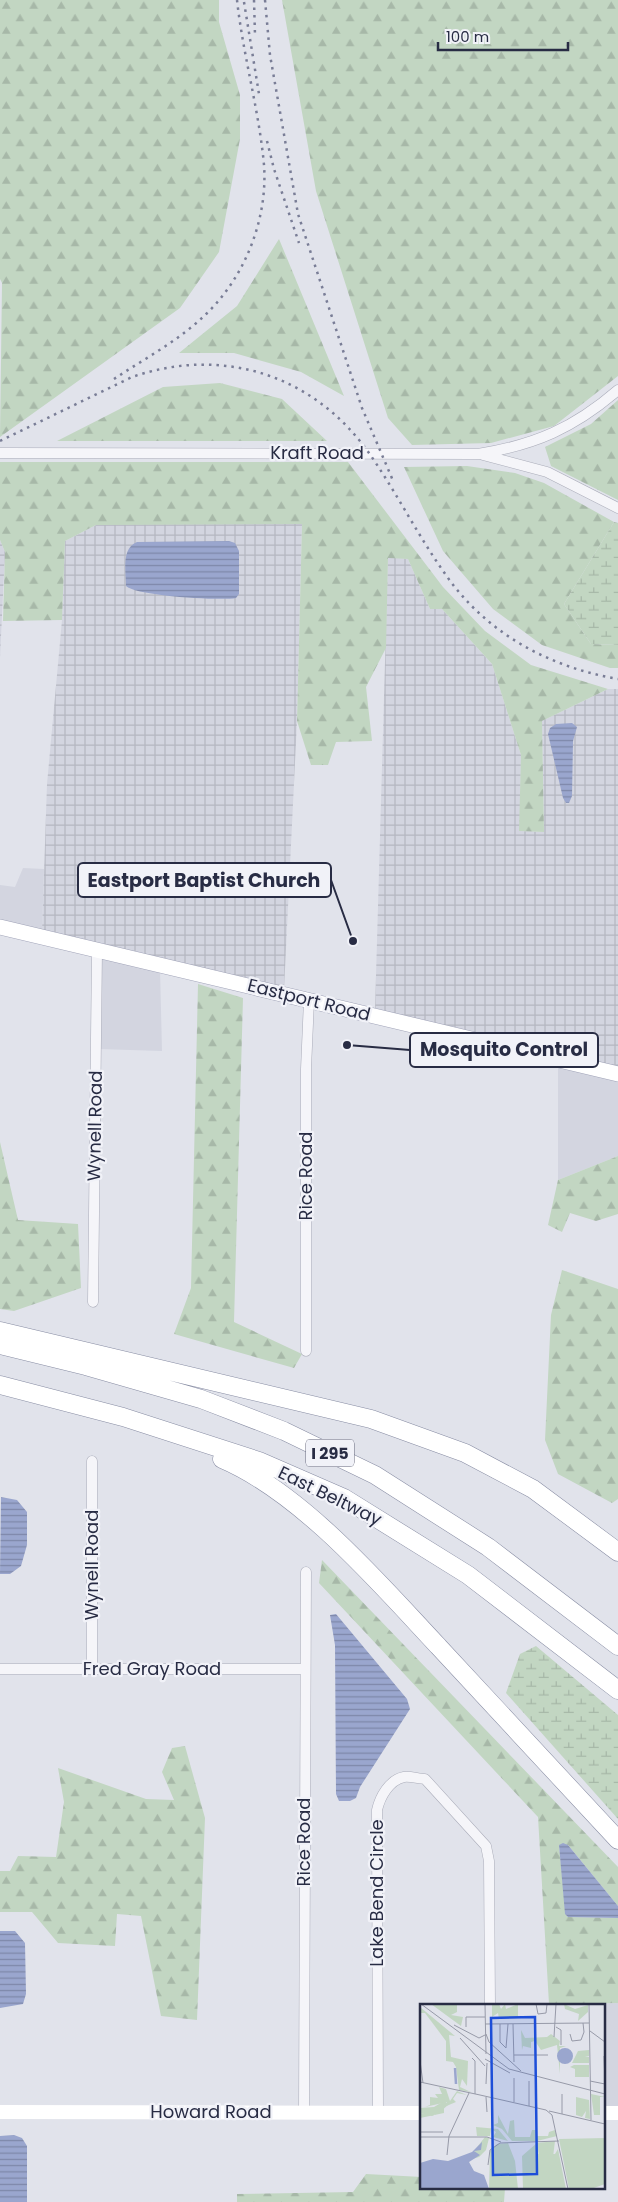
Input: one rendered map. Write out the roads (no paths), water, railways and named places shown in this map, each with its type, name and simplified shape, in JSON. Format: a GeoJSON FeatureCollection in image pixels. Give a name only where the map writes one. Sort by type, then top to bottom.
{"type":"FeatureCollection","features":[{"type":"Feature","properties":{"kind":"highway"},"geometry":{"type":"LineString","coordinates":[[0,1330],[371,1419],[465,1454],[533,1489],[618,1552]]}},
{"type":"Feature","properties":{"kind":"highway","name":"East Beltway"},"geometry":{"type":"LineString","coordinates":[[0,1345],[86,1366],[201,1399],[284,1431],[367,1471],[488,1547],[618,1646]]}},
{"type":"Feature","properties":{"kind":"highway","name":"East Beltway"},"geometry":{"type":"LineString","coordinates":[[0,1385],[123,1417],[259,1461],[344,1498],[468,1575],[618,1690]]}},
{"type":"Feature","properties":{"kind":"highway"},"geometry":{"type":"LineString","coordinates":[[123,1417],[241,1467],[280,1492],[320,1526],[380,1584],[618,1840]]}},
{"type":"Feature","properties":{"kind":"highway"},"geometry":{"type":"LineString","coordinates":[[592,1532],[618,1539]]}},
{"type":"Feature","properties":{"kind":"main road","name":"Eastport Road"},"geometry":{"type":"LineString","coordinates":[[0,927],[618,1074]]}},
{"type":"Feature","properties":{"kind":"street","name":"Kraft Road"},"geometry":{"type":"LineString","coordinates":[[0,453],[478,454],[520,446],[548,436],[582,419],[618,390]]}},
{"type":"Feature","properties":{"kind":"street"},"geometry":{"type":"LineString","coordinates":[[520,446],[526,465]]}},
{"type":"Feature","properties":{"kind":"street"},"geometry":{"type":"LineString","coordinates":[[478,454],[526,465],[561,478],[618,508]]}},
{"type":"Feature","properties":{"kind":"street","name":"Wynell Road"},"geometry":{"type":"LineString","coordinates":[[93,1302],[97,950]]}},
{"type":"Feature","properties":{"kind":"street","name":"Rice Road"},"geometry":{"type":"LineString","coordinates":[[306,1351],[306,1069],[309,1000]]}},
{"type":"Feature","properties":{"kind":"street","name":"Wynell Road"},"geometry":{"type":"LineString","coordinates":[[92,1461],[92,1669]]}},
{"type":"Feature","properties":{"kind":"street","name":"Rice Road"},"geometry":{"type":"LineString","coordinates":[[304,2112],[306,1572]]}},
{"type":"Feature","properties":{"kind":"street","name":"Fred Gray Road"},"geometry":{"type":"LineString","coordinates":[[0,1669],[305,1669]]}},
{"type":"Feature","properties":{"kind":"street","name":"Lake Bend Circle"},"geometry":{"type":"LineString","coordinates":[[378,2113],[377,1810],[380,1800],[389,1785],[404,1777],[425,1779],[486,1846],[490,1861],[490,2004]]}},
{"type":"Feature","properties":{"kind":"street","name":"Howard Road"},"geometry":{"type":"LineString","coordinates":[[0,2112],[420,2112]]}},
{"type":"Feature","properties":{"kind":"water"},"geometry":{"type":"Polygon","coordinates":[[[229,541],[235,543],[239,551],[239,594],[236,598],[197,598],[161,595],[133,590],[126,586],[126,555],[132,545],[137,542],[229,541]]]}},
{"type":"Feature","properties":{"kind":"water"},"geometry":{"type":"Polygon","coordinates":[[[572,723],[577,727],[573,741],[572,796],[569,803],[566,803],[563,798],[548,734],[550,728],[556,724],[572,723]]]}},
{"type":"Feature","properties":{"kind":"water"},"geometry":{"type":"Polygon","coordinates":[[[1,1497],[17,1500],[27,1512],[27,1545],[21,1566],[10,1574],[0,1574],[1,1497]]]}},
{"type":"Feature","properties":{"kind":"water"},"geometry":{"type":"Polygon","coordinates":[[[336,1614],[407,1699],[410,1709],[360,1787],[356,1798],[350,1801],[339,1801],[336,1794],[335,1645],[330,1615],[336,1614]]]}},
{"type":"Feature","properties":{"kind":"water"},"geometry":{"type":"Polygon","coordinates":[[[563,1843],[568,1845],[618,1906],[618,1918],[568,1917],[565,1914],[559,1845],[563,1843]]]}},
{"type":"Feature","properties":{"kind":"water"},"geometry":{"type":"Polygon","coordinates":[[[0,1931],[15,1931],[25,1943],[26,1994],[23,2004],[0,2008],[0,1931]]]}},
{"type":"Feature","properties":{"kind":"water"},"geometry":{"type":"Polygon","coordinates":[[[14,2135],[22,2138],[27,2146],[27,2202],[0,2202],[0,2136],[14,2135]]]}},
{"type":"Feature","properties":{"kind":"railway"},"geometry":{"type":"LineString","coordinates":[[114,379],[183,334],[204,316],[231,285],[242,266],[257,227],[262,207],[264,165],[259,124],[237,0]]}},
{"type":"Feature","properties":{"kind":"railway"},"geometry":{"type":"LineString","coordinates":[[254,0],[255,35]]}},
{"type":"Feature","properties":{"kind":"railway"},"geometry":{"type":"LineString","coordinates":[[265,0],[270,55],[298,214],[362,408],[394,483]]}},
{"type":"Feature","properties":{"kind":"railway"},"geometry":{"type":"LineString","coordinates":[[244,2],[259,94]]}},
{"type":"Feature","properties":{"kind":"railway"},"geometry":{"type":"LineString","coordinates":[[267,141],[274,169],[299,243]]}},
{"type":"Feature","properties":{"kind":"railway"},"geometry":{"type":"LineString","coordinates":[[0,441],[132,377],[166,368],[199,365],[232,367],[263,374],[293,386],[321,403],[346,426],[380,469],[442,570],[470,604],[488,621],[527,648],[549,658],[571,667],[618,679]]}},
{"type":"Feature","properties":{"kind":"place","name":"Eastport Baptist Church"},"geometry":{"type":"Point","coordinates":[353,941]}},
{"type":"Feature","properties":{"kind":"place","name":"Mosquito Control"},"geometry":{"type":"Point","coordinates":[347,1045]}}]}
